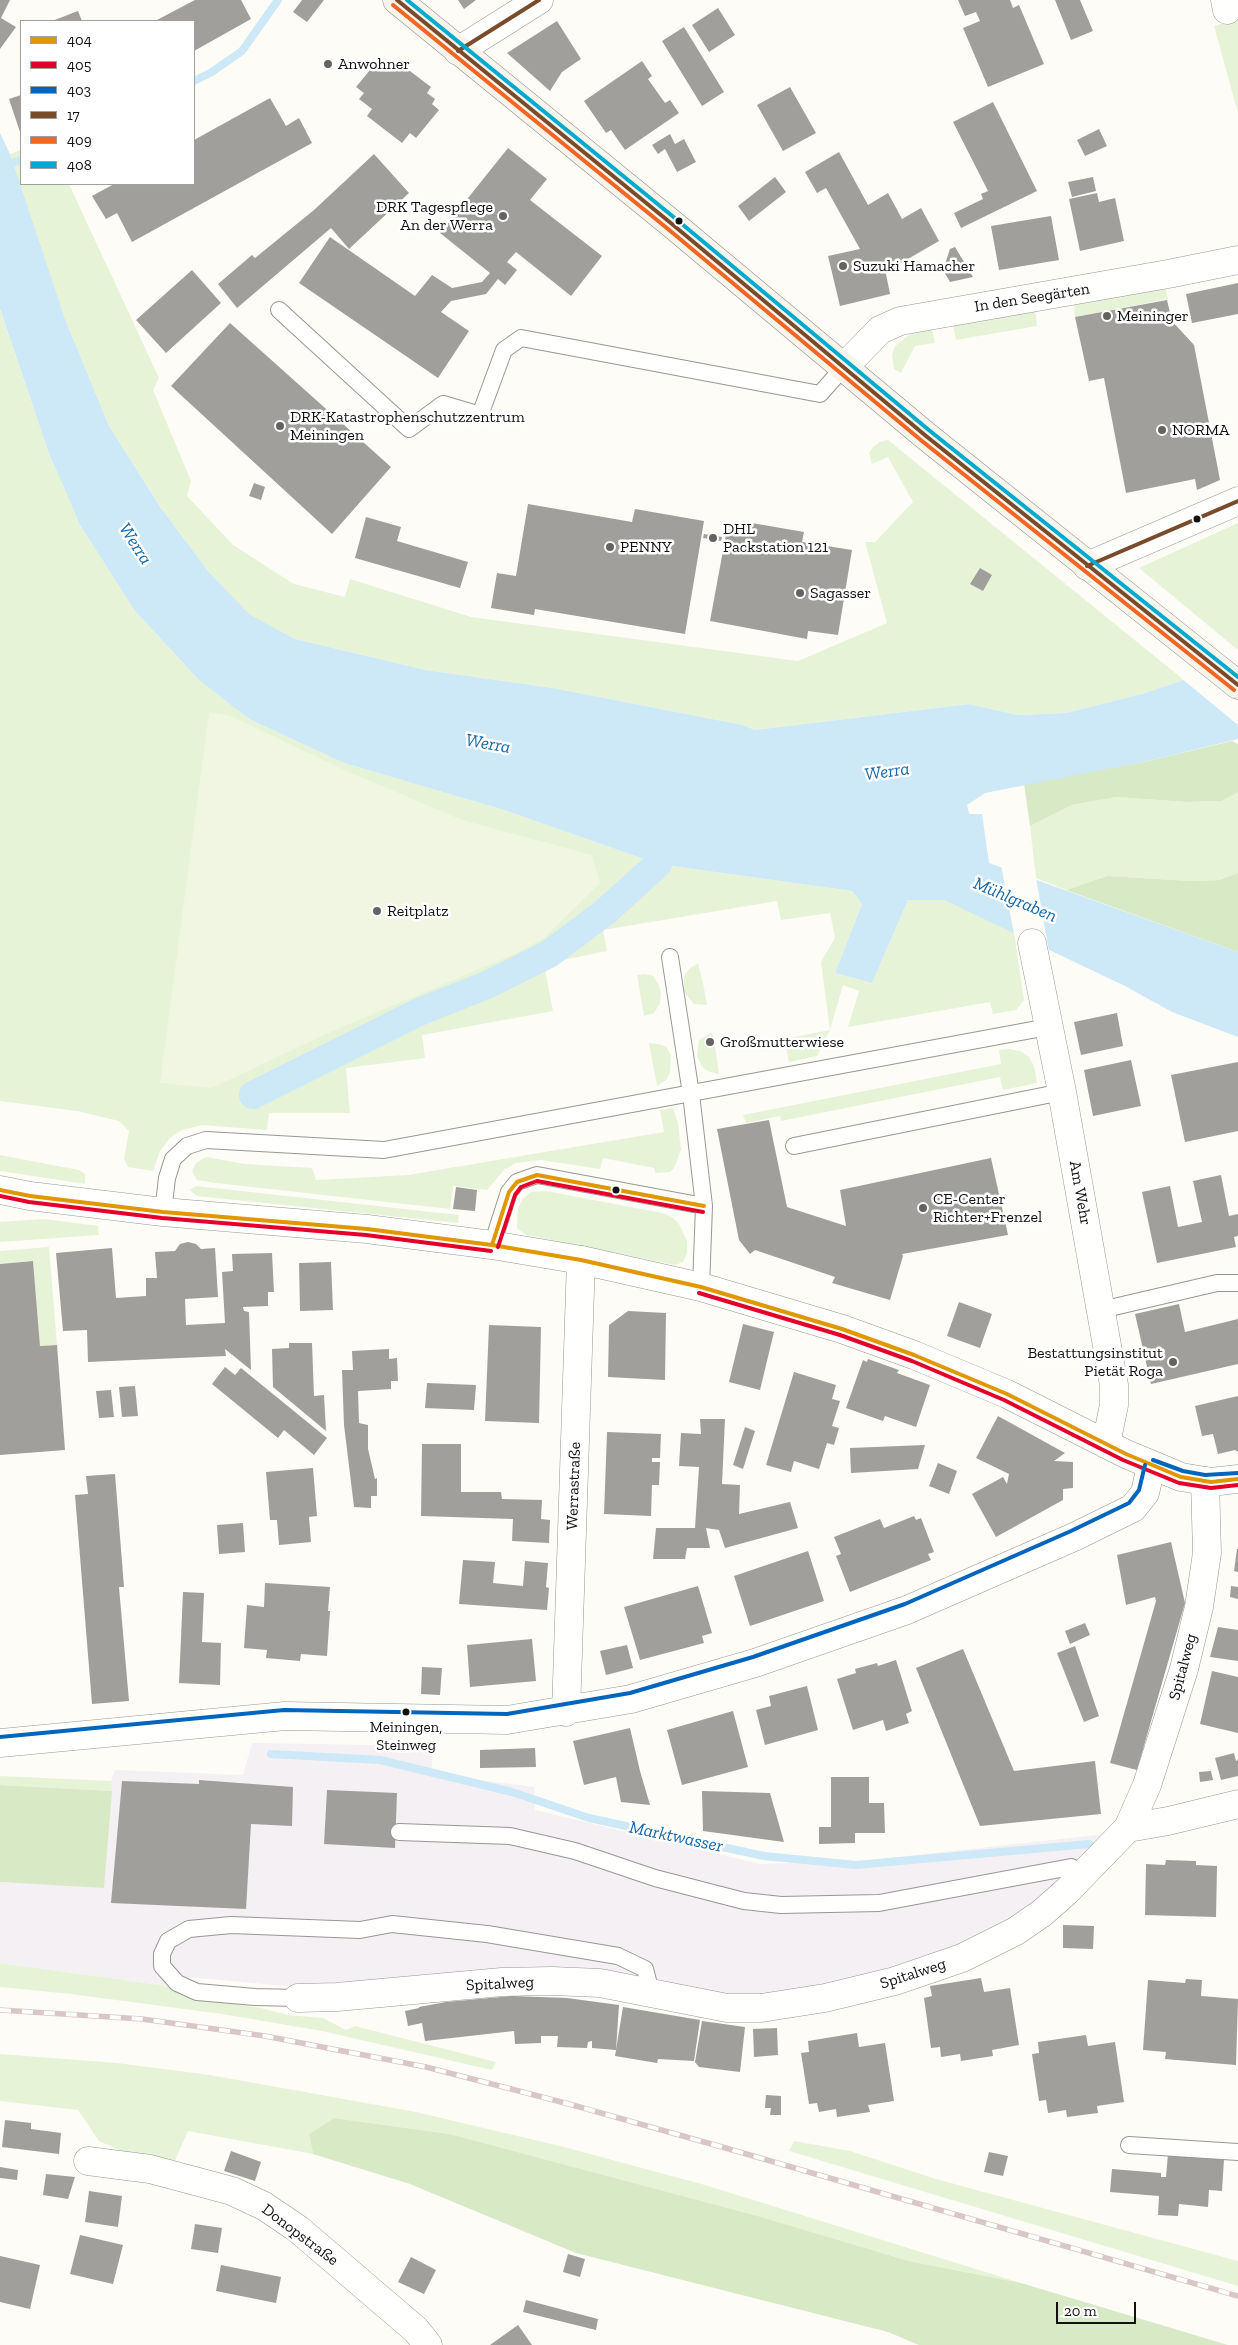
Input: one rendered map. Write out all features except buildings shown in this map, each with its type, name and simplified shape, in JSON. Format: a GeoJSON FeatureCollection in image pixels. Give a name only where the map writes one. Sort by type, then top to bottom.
{"type":"FeatureCollection","features":[{"type":"Feature","properties":{"kind":"main road"},"geometry":{"type":"LineString","coordinates":[[397,0],[672,224],[843,368],[1238,685]]}},
{"type":"Feature","properties":{"kind":"street"},"geometry":{"type":"LineString","coordinates":[[458,51],[539,0]]}},
{"type":"Feature","properties":{"kind":"street","name":"In den Seegärten"},"geometry":{"type":"LineString","coordinates":[[843,368],[880,330],[900,321],[1089,289],[1238,260]]}},
{"type":"Feature","properties":{"kind":"street"},"geometry":{"type":"LineString","coordinates":[[1103,577],[1238,501]]}},
{"type":"Feature","properties":{"kind":"street","name":"Am Wehr"},"geometry":{"type":"LineString","coordinates":[[1032,943],[1062,1092],[1114,1384],[1114,1404],[1106,1444]]}},
{"type":"Feature","properties":{"kind":"street"},"geometry":{"type":"LineString","coordinates":[[0,1190],[30,1196],[162,1212],[367,1229],[492,1245],[581,1260],[701,1287],[842,1329],[914,1355],[1007,1394],[1151,1466],[1181,1477],[1205,1481],[1238,1479]]}},
{"type":"Feature","properties":{"kind":"street","name":"Werrastraße"},"geometry":{"type":"LineString","coordinates":[[566,1712],[581,1260]]}},
{"type":"Feature","properties":{"kind":"street"},"geometry":{"type":"LineString","coordinates":[[0,1743],[285,1716],[339,1716],[462,1721],[507,1720],[566,1712],[631,1699],[746,1666],[907,1610],[1074,1537],[1133,1508],[1145,1493],[1151,1466]]}},
{"type":"Feature","properties":{"kind":"street","name":"Spitalweg"},"geometry":{"type":"LineString","coordinates":[[298,1998],[337,1997],[502,1982],[600,1983],[727,2008],[761,2008],[868,1988],[962,1958],[1016,1931],[1042,1913],[1084,1874],[1128,1828],[1147,1785],[1184,1669],[1199,1607],[1207,1553],[1205,1481]]}},
{"type":"Feature","properties":{"kind":"street"},"geometry":{"type":"LineString","coordinates":[[1128,1828],[1168,1821],[1238,1804]]}},
{"type":"Feature","properties":{"kind":"street","name":"Donopstraße"},"geometry":{"type":"LineString","coordinates":[[88,2161],[150,2169],[232,2191],[264,2206],[298,2229],[416,2330],[428,2345]]}},
{"type":"Feature","properties":{"kind":"lane"},"geometry":{"type":"LineString","coordinates":[[279,310],[409,429],[443,404],[480,415],[504,350],[521,338],[820,394],[843,368]]}},
{"type":"Feature","properties":{"kind":"lane"},"geometry":{"type":"LineString","coordinates":[[670,957],[691,1094],[704,1206],[701,1287]]}},
{"type":"Feature","properties":{"kind":"lane"},"geometry":{"type":"LineString","coordinates":[[162,1212],[167,1178],[174,1159],[187,1146],[206,1140],[384,1150],[1048,1027]]}},
{"type":"Feature","properties":{"kind":"lane"},"geometry":{"type":"LineString","coordinates":[[794,1146],[1062,1092]]}},
{"type":"Feature","properties":{"kind":"lane"},"geometry":{"type":"LineString","coordinates":[[492,1245],[509,1192],[517,1182],[537,1175],[704,1206]]}},
{"type":"Feature","properties":{"kind":"lane"},"geometry":{"type":"LineString","coordinates":[[1100,1310],[1218,1283],[1238,1283]]}},
{"type":"Feature","properties":{"kind":"lane"},"geometry":{"type":"LineString","coordinates":[[399,1832],[510,1836],[575,1851],[656,1878],[744,1901],[781,1905],[879,1903],[1071,1867],[1084,1874]]}},
{"type":"Feature","properties":{"kind":"lane"},"geometry":{"type":"LineString","coordinates":[[298,1998],[255,1998],[197,1992],[177,1983],[162,1966],[162,1954],[168,1941],[189,1929],[231,1925],[360,1930],[392,1924],[487,1934],[618,1956],[645,1970],[651,1992]]}},
{"type":"Feature","properties":{"kind":"lane"},"geometry":{"type":"LineString","coordinates":[[1129,2146],[1238,2152]]}},
{"type":"Feature","properties":{"kind":"shaded area"},"geometry":{"type":"Polygon","coordinates":[[[252,1743],[432,1746],[432,1774],[534,1787],[535,1810],[760,1864],[862,1861],[1115,1833],[1079,1870],[984,1941],[894,1974],[759,1997],[305,1988],[190,1977],[167,1986],[0,1963],[0,1882],[104,1887],[111,1781],[115,1770],[243,1775],[252,1743]]]}},
{"type":"Feature","properties":{"kind":"green space"},"geometry":{"type":"Polygon","coordinates":[[[1238,19],[1238,113],[1214,26],[1238,19]]]}},
{"type":"Feature","properties":{"kind":"green space"},"geometry":{"type":"Polygon","coordinates":[[[20,150],[20,185],[69,185],[159,378],[153,390],[191,481],[187,496],[233,545],[294,584],[345,597],[350,579],[471,617],[798,661],[887,623],[865,542],[875,542],[913,502],[888,457],[872,464],[869,453],[873,447],[880,442],[888,440],[1184,680],[1145,693],[1066,713],[1018,715],[969,704],[755,730],[743,725],[553,688],[426,670],[295,639],[250,616],[209,572],[162,509],[109,426],[65,319],[29,214],[10,154],[20,150]]]}},
{"type":"Feature","properties":{"kind":"green space"},"geometry":{"type":"Polygon","coordinates":[[[1165,287],[1168,299],[1075,317],[1074,305],[1165,287]]]}},
{"type":"Feature","properties":{"kind":"green space"},"geometry":{"type":"Polygon","coordinates":[[[0,310],[48,451],[80,525],[135,611],[199,680],[251,720],[344,763],[504,810],[658,864],[852,891],[862,904],[835,973],[872,983],[908,900],[944,900],[1014,932],[1024,1000],[1016,1010],[993,1014],[990,1002],[848,1027],[859,991],[843,985],[830,1030],[821,962],[835,938],[830,913],[781,920],[777,901],[603,930],[607,951],[544,964],[553,1011],[422,1035],[425,1058],[346,1068],[350,1113],[269,1113],[267,1130],[202,1125],[182,1130],[170,1138],[160,1151],[153,1171],[128,1167],[124,1159],[129,1131],[119,1121],[77,1111],[0,1101],[0,310]]]}},
{"type":"Feature","properties":{"kind":"green space"},"geometry":{"type":"Polygon","coordinates":[[[1035,310],[1037,326],[956,340],[953,324],[1035,310]]]}},
{"type":"Feature","properties":{"kind":"green space"},"geometry":{"type":"Polygon","coordinates":[[[932,329],[935,343],[915,346],[901,373],[894,369],[892,354],[895,346],[909,335],[932,329]]]}},
{"type":"Feature","properties":{"kind":"green space"},"geometry":{"type":"Polygon","coordinates":[[[1238,523],[1238,650],[1139,568],[1238,523]]]}},
{"type":"Feature","properties":{"kind":"green space","name":"Reitplatz"},"geometry":{"type":"Polygon","coordinates":[[[209,712],[231,716],[342,769],[462,820],[592,855],[600,883],[544,938],[517,953],[326,1034],[212,1088],[160,1083],[209,712]]]}},
{"type":"Feature","properties":{"kind":"green space"},"geometry":{"type":"Polygon","coordinates":[[[1232,741],[1238,744],[1238,792],[1222,801],[1186,802],[1117,797],[1072,805],[1030,826],[1024,784],[1148,761],[1232,741]]]}},
{"type":"Feature","properties":{"kind":"green space"},"geometry":{"type":"Polygon","coordinates":[[[1238,792],[1238,873],[1219,880],[1191,881],[1107,876],[1066,890],[1036,878],[1030,826],[1072,805],[1117,797],[1186,802],[1222,801],[1238,792]]]}},
{"type":"Feature","properties":{"kind":"green space"},"geometry":{"type":"Polygon","coordinates":[[[1238,873],[1238,952],[1066,890],[1107,876],[1191,881],[1219,880],[1238,873]]]}},
{"type":"Feature","properties":{"kind":"green space"},"geometry":{"type":"Polygon","coordinates":[[[698,963],[707,1005],[694,1004],[684,992],[684,976],[689,969],[698,963]]]}},
{"type":"Feature","properties":{"kind":"green space"},"geometry":{"type":"Polygon","coordinates":[[[637,975],[653,976],[659,985],[661,994],[660,1003],[654,1013],[644,1016],[637,975]]]}},
{"type":"Feature","properties":{"kind":"green space"},"geometry":{"type":"Polygon","coordinates":[[[830,1030],[817,1056],[789,1062],[784,1039],[830,1030]]]}},
{"type":"Feature","properties":{"kind":"green space"},"geometry":{"type":"Polygon","coordinates":[[[712,1032],[719,1074],[710,1072],[702,1067],[697,1056],[699,1040],[712,1032]]]}},
{"type":"Feature","properties":{"kind":"green space"},"geometry":{"type":"Polygon","coordinates":[[[649,1043],[666,1047],[671,1055],[670,1073],[666,1080],[657,1086],[649,1043]]]}},
{"type":"Feature","properties":{"kind":"green space"},"geometry":{"type":"Polygon","coordinates":[[[999,1050],[1020,1051],[1029,1057],[1034,1066],[1037,1083],[1003,1090],[1000,1077],[781,1121],[780,1116],[746,1123],[743,1115],[1001,1064],[999,1050]]]}},
{"type":"Feature","properties":{"kind":"green space"},"geometry":{"type":"Polygon","coordinates":[[[673,1108],[678,1123],[681,1150],[674,1168],[670,1172],[655,1173],[654,1168],[603,1158],[600,1169],[541,1160],[516,1163],[504,1170],[487,1190],[453,1186],[450,1209],[216,1183],[197,1180],[192,1171],[196,1163],[206,1157],[245,1164],[312,1168],[316,1180],[408,1175],[664,1132],[660,1110],[673,1108]]]}},
{"type":"Feature","properties":{"kind":"green space"},"geometry":{"type":"Polygon","coordinates":[[[0,1155],[79,1170],[85,1174],[85,1184],[0,1171],[0,1155]]]}},
{"type":"Feature","properties":{"kind":"green space"},"geometry":{"type":"Polygon","coordinates":[[[196,1186],[459,1215],[458,1223],[197,1196],[190,1190],[196,1186]]]}},
{"type":"Feature","properties":{"kind":"green space"},"geometry":{"type":"Polygon","coordinates":[[[546,1191],[662,1213],[672,1217],[679,1224],[687,1241],[687,1253],[683,1262],[675,1265],[526,1235],[517,1228],[518,1208],[523,1199],[531,1192],[546,1191]]]}},
{"type":"Feature","properties":{"kind":"green space"},"geometry":{"type":"Polygon","coordinates":[[[44,1219],[98,1226],[99,1235],[0,1242],[0,1222],[44,1219]]]}},
{"type":"Feature","properties":{"kind":"green space"},"geometry":{"type":"Polygon","coordinates":[[[49,1247],[57,1345],[40,1346],[33,1261],[0,1264],[0,1251],[49,1247]]]}},
{"type":"Feature","properties":{"kind":"green space"},"geometry":{"type":"Polygon","coordinates":[[[0,1776],[111,1781],[112,1791],[0,1785],[0,1776]]]}},
{"type":"Feature","properties":{"kind":"green space"},"geometry":{"type":"Polygon","coordinates":[[[0,1785],[112,1791],[104,1888],[0,1882],[0,1785]]]}},
{"type":"Feature","properties":{"kind":"green space"},"geometry":{"type":"Polygon","coordinates":[[[0,1963],[167,1986],[184,1996],[261,2008],[288,2015],[323,2018],[346,2030],[355,2026],[496,2062],[492,2070],[322,2031],[222,2014],[71,1994],[0,1987],[0,1963]]]}},
{"type":"Feature","properties":{"kind":"green space"},"geometry":{"type":"Polygon","coordinates":[[[0,2054],[117,2063],[210,2075],[416,2112],[564,2147],[705,2185],[1021,2283],[909,2261],[758,2216],[450,2134],[334,2118],[309,2134],[313,2154],[188,2131],[173,2165],[137,2158],[99,2141],[78,2110],[0,2101],[0,2054]]]}},
{"type":"Feature","properties":{"kind":"green space"},"geometry":{"type":"Polygon","coordinates":[[[334,2118],[450,2134],[758,2216],[909,2261],[1021,2283],[1228,2345],[919,2345],[888,2332],[576,2253],[410,2184],[313,2154],[309,2134],[334,2118]]]}},
{"type":"Feature","properties":{"kind":"green space"},"geometry":{"type":"Polygon","coordinates":[[[794,2141],[850,2151],[936,2179],[1238,2261],[1238,2286],[789,2151],[794,2141]]]}},
{"type":"Feature","properties":{"kind":"water"},"geometry":{"type":"Polygon","coordinates":[[[0,133],[10,154],[65,319],[109,426],[161,508],[209,572],[250,615],[295,639],[426,670],[553,688],[743,725],[755,730],[969,704],[1018,715],[1066,713],[1145,693],[1238,662],[1238,739],[1148,761],[985,793],[967,805],[969,814],[982,814],[989,863],[1238,952],[1238,1037],[1172,1012],[1125,986],[944,900],[908,900],[872,983],[835,973],[862,904],[852,891],[658,864],[504,810],[344,763],[251,720],[199,680],[135,611],[80,525],[48,451],[0,309],[0,133]]]}},
{"type":"Feature","properties":{"kind":"pier"},"geometry":{"type":"Polygon","coordinates":[[[1238,660],[1238,725],[1181,678],[1238,660]]]}},
{"type":"Feature","properties":{"kind":"pier"},"geometry":{"type":"Polygon","coordinates":[[[1001,865],[1036,878],[1049,951],[1014,934],[1001,865]]]}},
{"type":"Feature","properties":{"kind":"waterway"},"geometry":{"type":"LineString","coordinates":[[195,80],[212,72],[242,51],[278,0]]}},
{"type":"Feature","properties":{"kind":"waterway"},"geometry":{"type":"LineString","coordinates":[[0,167],[20,160]]}},
{"type":"Feature","properties":{"kind":"waterway"},"geometry":{"type":"LineString","coordinates":[[253,1095],[419,1012],[487,985],[549,954],[605,912],[658,864]]}},
{"type":"Feature","properties":{"kind":"waterway","name":"Marktwasser"},"geometry":{"type":"LineString","coordinates":[[271,1754],[380,1760],[512,1792],[589,1818],[764,1856],[856,1865],[1089,1844]]}},
{"type":"Feature","properties":{"kind":"railway"},"geometry":{"type":"LineString","coordinates":[[0,2010],[142,2019],[265,2036],[426,2067],[569,2104],[729,2149],[1238,2296]]}},
{"type":"Feature","properties":{"kind":"transit line","name":"17"},"geometry":{"type":"LineString","coordinates":[[397,0],[672,224],[926,436],[1238,685]]}},
{"type":"Feature","properties":{"kind":"transit line","name":"408"},"geometry":{"type":"LineString","coordinates":[[407,0],[676,219],[930,431],[1238,677]]}},
{"type":"Feature","properties":{"kind":"transit line","name":"17"},"geometry":{"type":"LineString","coordinates":[[458,51],[539,0]]}},
{"type":"Feature","properties":{"kind":"transit line","name":"409"},"geometry":{"type":"LineString","coordinates":[[393,5],[668,229],[922,441],[1234,690]]}},
{"type":"Feature","properties":{"kind":"transit line","name":"17"},"geometry":{"type":"LineString","coordinates":[[1087,566],[1238,501]]}},
{"type":"Feature","properties":{"kind":"transit line","name":"404"},"geometry":{"type":"LineString","coordinates":[[492,1245],[509,1192],[517,1182],[537,1175],[704,1206]]}},
{"type":"Feature","properties":{"kind":"transit line","name":"405"},"geometry":{"type":"LineString","coordinates":[[498,1247],[515,1195],[521,1187],[537,1181],[703,1212]]}},
{"type":"Feature","properties":{"kind":"transit line","name":"404"},"geometry":{"type":"LineString","coordinates":[[0,1190],[30,1196],[163,1212],[367,1229],[492,1245],[581,1260],[701,1287],[842,1329],[914,1355],[1007,1394],[1126,1454],[1181,1477],[1211,1482],[1238,1479]]}},
{"type":"Feature","properties":{"kind":"transit line","name":"405"},"geometry":{"type":"LineString","coordinates":[[0,1196],[29,1202],[162,1218],[366,1235],[491,1251]]}},
{"type":"Feature","properties":{"kind":"transit line","name":"405"},"geometry":{"type":"LineString","coordinates":[[699,1293],[840,1335],[912,1361],[1004,1400],[1123,1460],[1179,1483],[1211,1488],[1238,1485]]}},
{"type":"Feature","properties":{"kind":"transit line","name":"403"},"geometry":{"type":"LineString","coordinates":[[1153,1460],[1183,1471],[1205,1475],[1238,1473]]}},
{"type":"Feature","properties":{"kind":"transit line","name":"403"},"geometry":{"type":"LineString","coordinates":[[0,1737],[284,1710],[507,1714],[630,1693],[753,1657],[905,1604],[1071,1531],[1129,1503],[1139,1490],[1145,1465]]}},
{"type":"Feature","properties":{"kind":"place","name":"Anwohner"},"geometry":{"type":"Point","coordinates":[328,64]}},
{"type":"Feature","properties":{"kind":"place","name":"DRK Tagespflege An der Werra"},"geometry":{"type":"Point","coordinates":[503,216]}},
{"type":"Feature","properties":{"kind":"place","name":"Suzuki Hamacher"},"geometry":{"type":"Point","coordinates":[843,266]}},
{"type":"Feature","properties":{"kind":"place","name":"Meininger"},"geometry":{"type":"Point","coordinates":[1107,316]}},
{"type":"Feature","properties":{"kind":"place","name":"DRK-Katastrophenschutzzentrum Meiningen"},"geometry":{"type":"Point","coordinates":[280,426]}},
{"type":"Feature","properties":{"kind":"place","name":"NORMA"},"geometry":{"type":"Point","coordinates":[1162,430]}},
{"type":"Feature","properties":{"kind":"place","name":"DHL Packstation 121"},"geometry":{"type":"Point","coordinates":[713,538]}},
{"type":"Feature","properties":{"kind":"place","name":"PENNY"},"geometry":{"type":"Point","coordinates":[610,547]}},
{"type":"Feature","properties":{"kind":"place","name":"Sagasser"},"geometry":{"type":"Point","coordinates":[800,593]}},
{"type":"Feature","properties":{"kind":"place","name":"Reitplatz"},"geometry":{"type":"Point","coordinates":[377,911]}},
{"type":"Feature","properties":{"kind":"place","name":"Großmutterwiese"},"geometry":{"type":"Point","coordinates":[710,1042]}},
{"type":"Feature","properties":{"kind":"place","name":"CE-Center Richter+Frenzel"},"geometry":{"type":"Point","coordinates":[923,1208]}},
{"type":"Feature","properties":{"kind":"place","name":"Bestattungsinstitut Pietät Roga"},"geometry":{"type":"Point","coordinates":[1173,1362]}},
{"type":"Feature","properties":{"kind":"place","name":"Meiningen, Steinweg"},"geometry":{"type":"Point","coordinates":[406,1712]}},
{"type":"Feature","properties":{"kind":"water label","name":"Werra"},"geometry":{"type":"Point","coordinates":[135,544]}},
{"type":"Feature","properties":{"kind":"water label","name":"Werra"},"geometry":{"type":"Point","coordinates":[488,744]}},
{"type":"Feature","properties":{"kind":"water label","name":"Werra"},"geometry":{"type":"Point","coordinates":[887,772]}},
{"type":"Feature","properties":{"kind":"water label","name":"Mühlgraben"},"geometry":{"type":"Point","coordinates":[1015,900]}}]}
